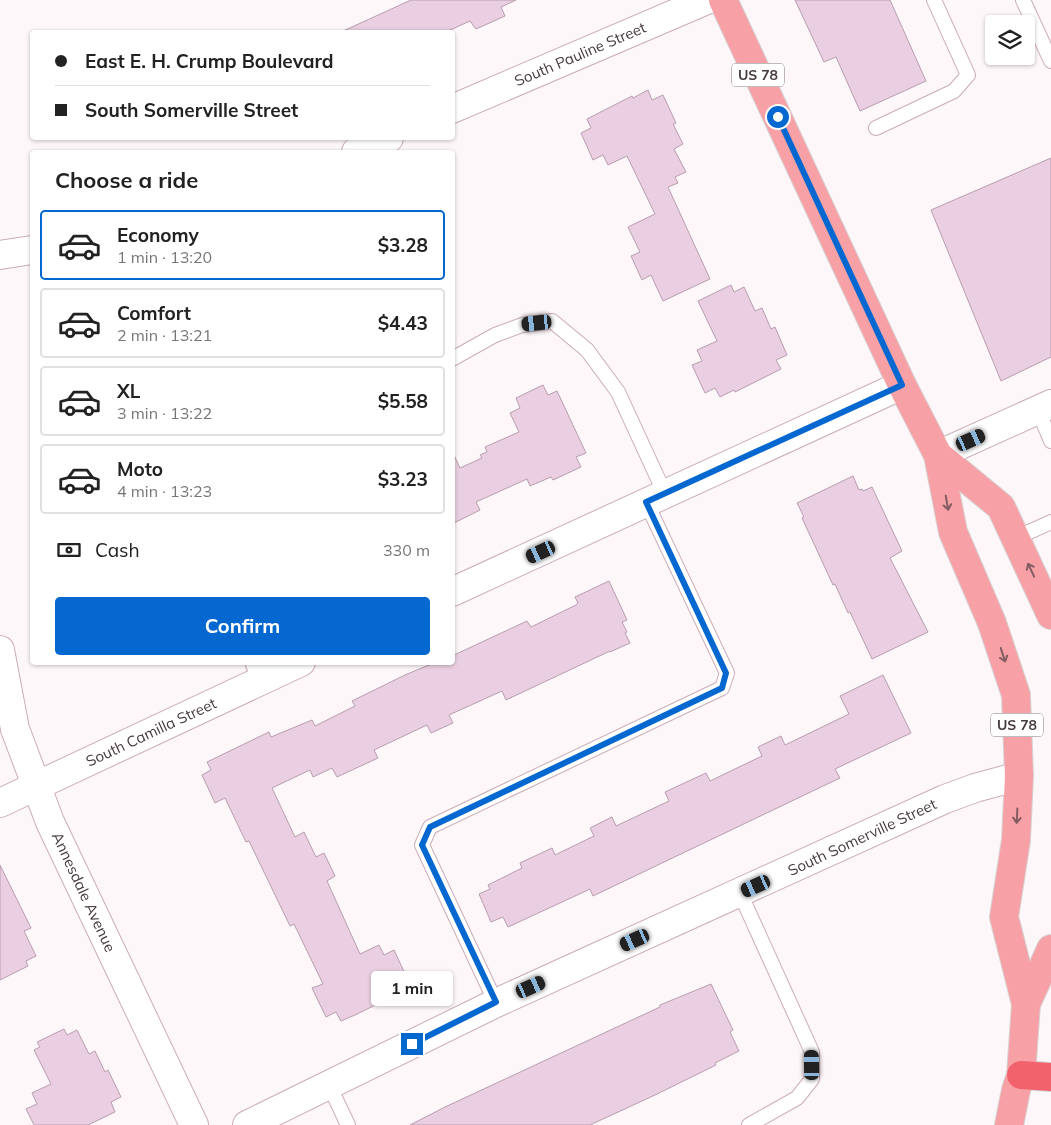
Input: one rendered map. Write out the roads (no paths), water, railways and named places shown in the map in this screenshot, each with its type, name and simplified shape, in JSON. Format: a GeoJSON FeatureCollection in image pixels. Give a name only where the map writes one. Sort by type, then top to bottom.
{"type":"FeatureCollection","features":[{"type":"Feature","properties":{"kind":"highway"},"geometry":{"type":"LineString","coordinates":[[1021,1075],[1051,1077]]}},
{"type":"Feature","properties":{"kind":"main road","name":"US 78"},"geometry":{"type":"LineString","coordinates":[[724,0],[902,385],[938,455],[952,532],[992,623],[1016,695],[1019,776],[1016,840],[1004,917],[1026,1004],[1021,1075],[1009,1125]]}},
{"type":"Feature","properties":{"kind":"main road","name":"US 78"},"geometry":{"type":"LineString","coordinates":[[938,455],[1001,507],[1051,614]]}},
{"type":"Feature","properties":{"kind":"main road","name":"US 78"},"geometry":{"type":"LineString","coordinates":[[1026,1004],[1051,949]]}},
{"type":"Feature","properties":{"kind":"street","name":"South Pauline Street"},"geometry":{"type":"LineString","coordinates":[[455,108],[707,0]]}},
{"type":"Feature","properties":{"kind":"street"},"geometry":{"type":"LineString","coordinates":[[361,150],[384,140]]}},
{"type":"Feature","properties":{"kind":"street"},"geometry":{"type":"LineString","coordinates":[[0,255],[30,250]]}},
{"type":"Feature","properties":{"kind":"street"},"geometry":{"type":"LineString","coordinates":[[455,591],[902,385]]}},
{"type":"Feature","properties":{"kind":"street"},"geometry":{"type":"LineString","coordinates":[[938,455],[1044,407]]}},
{"type":"Feature","properties":{"kind":"street","name":"Annesdale Avenue"},"geometry":{"type":"LineString","coordinates":[[0,650],[15,729],[50,822],[194,1125]]}},
{"type":"Feature","properties":{"kind":"street","name":"South Camilla Street"},"geometry":{"type":"LineString","coordinates":[[0,803],[256,672],[288,665]]}},
{"type":"Feature","properties":{"kind":"street","name":"South Somerville Street"},"geometry":{"type":"LineString","coordinates":[[247,1125],[496,1002],[945,799],[975,788],[1019,776]]}},
{"type":"Feature","properties":{"kind":"lane"},"geometry":{"type":"LineString","coordinates":[[876,128],[954,91],[968,75],[934,0]]}},
{"type":"Feature","properties":{"kind":"lane"},"geometry":{"type":"LineString","coordinates":[[1023,0],[1051,61]]}},
{"type":"Feature","properties":{"kind":"lane"},"geometry":{"type":"LineString","coordinates":[[455,356],[495,335],[522,325],[552,322],[587,350],[618,392],[656,498],[726,673],[722,688],[430,827],[422,845],[496,1002]]}},
{"type":"Feature","properties":{"kind":"lane"},"geometry":{"type":"LineString","coordinates":[[1044,407],[1051,441]]}},
{"type":"Feature","properties":{"kind":"lane"},"geometry":{"type":"LineString","coordinates":[[1016,538],[1051,522]]}},
{"type":"Feature","properties":{"kind":"lane"},"geometry":{"type":"LineString","coordinates":[[740,893],[812,1052],[812,1079],[797,1098],[749,1125]]}},
{"type":"Feature","properties":{"kind":"lane"},"geometry":{"type":"LineString","coordinates":[[329,1084],[348,1125]]}}]}
